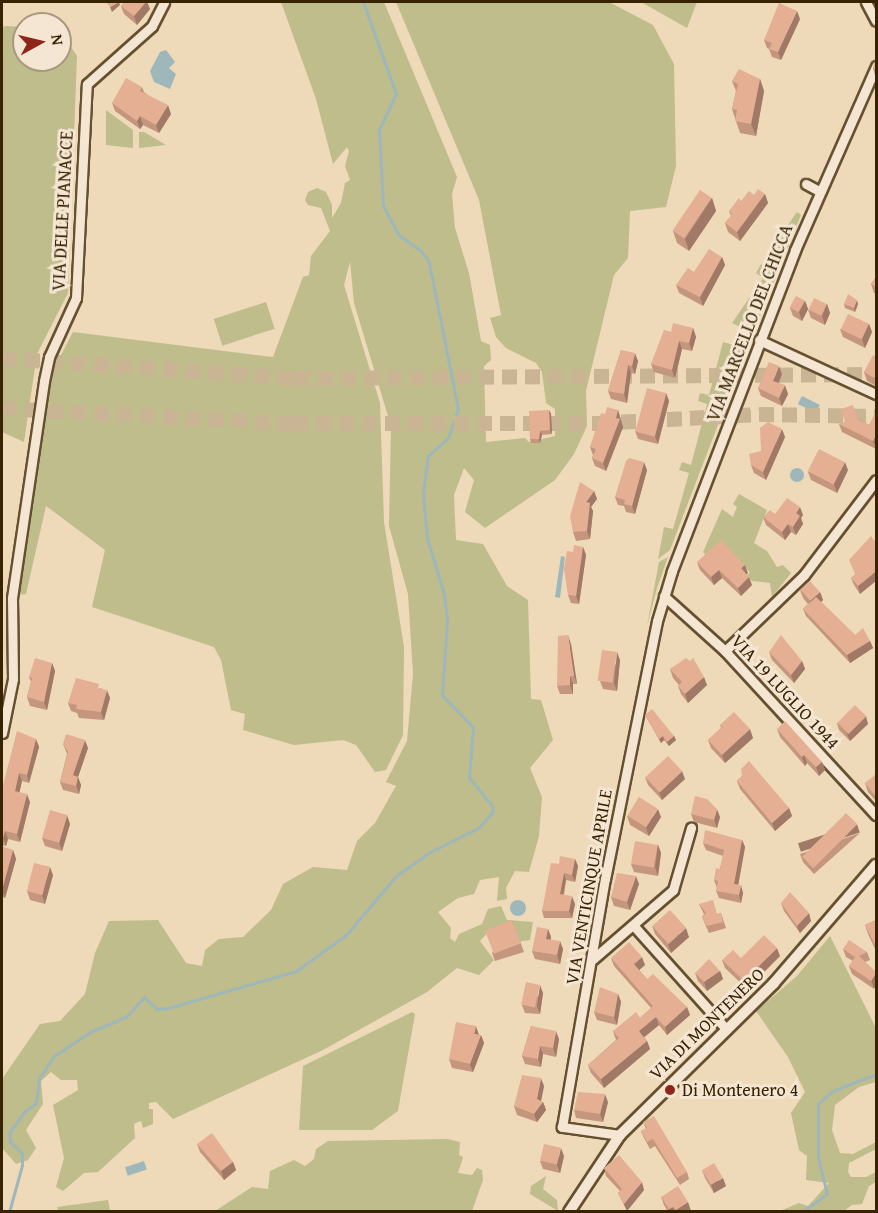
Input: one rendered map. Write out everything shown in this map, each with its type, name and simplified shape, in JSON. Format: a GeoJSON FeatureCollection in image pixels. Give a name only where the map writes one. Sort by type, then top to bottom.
{"type":"FeatureCollection","features":[{"type":"Feature","properties":{"kind":"street","name":"VIA DELLE PIANACCE"},"geometry":{"type":"LineString","coordinates":[[2,733],[13,679],[12,598],[44,381],[49,357],[76,297],[87,84],[152,26],[164,2]]}},
{"type":"Feature","properties":{"kind":"street"},"geometry":{"type":"LineString","coordinates":[[866,2],[876,21]]}},
{"type":"Feature","properties":{"kind":"street","name":"VIA MARCELLO DEL CHICCA"},"geometry":{"type":"LineString","coordinates":[[664,596],[759,340],[819,191],[876,66]]}},
{"type":"Feature","properties":{"kind":"street"},"geometry":{"type":"LineString","coordinates":[[806,184],[819,191]]}},
{"type":"Feature","properties":{"kind":"street"},"geometry":{"type":"LineString","coordinates":[[759,340],[876,394]]}},
{"type":"Feature","properties":{"kind":"street"},"geometry":{"type":"LineString","coordinates":[[725,651],[804,575],[876,480]]}},
{"type":"Feature","properties":{"kind":"street","name":"VIA VENTICINQUE APRILE"},"geometry":{"type":"LineString","coordinates":[[620,1135],[562,1127],[605,879],[664,596]]}},
{"type":"Feature","properties":{"kind":"street","name":"VIA 19 LUGLIO 1944"},"geometry":{"type":"LineString","coordinates":[[664,596],[725,651],[876,815]]}},
{"type":"Feature","properties":{"kind":"street"},"geometry":{"type":"LineString","coordinates":[[592,959],[673,890],[691,828]]}},
{"type":"Feature","properties":{"kind":"street","name":"VIA DI MONTENERO"},"geometry":{"type":"LineString","coordinates":[[569,1212],[620,1135],[787,968],[876,865]]}},
{"type":"Feature","properties":{"kind":"street"},"geometry":{"type":"LineString","coordinates":[[633,925],[726,1029]]}},
{"type":"Feature","properties":{"kind":"shaded area"},"geometry":{"type":"Polygon","coordinates":[[[281,2],[384,2],[457,177],[452,194],[455,228],[469,273],[481,341],[490,345],[491,360],[484,366],[486,442],[525,438],[529,442],[555,436],[555,409],[546,403],[542,372],[536,363],[506,348],[496,337],[490,318],[501,315],[479,200],[396,2],[609,2],[653,25],[674,64],[676,166],[666,207],[630,211],[628,258],[614,275],[586,391],[587,426],[574,454],[555,480],[485,528],[465,512],[474,480],[464,468],[454,495],[456,540],[483,544],[507,586],[528,600],[531,699],[541,700],[553,740],[530,768],[542,797],[539,836],[529,872],[515,871],[506,888],[507,899],[497,901],[499,877],[480,880],[474,894],[458,898],[438,912],[451,928],[450,938],[455,942],[459,934],[482,924],[488,909],[501,906],[507,920],[533,922],[530,940],[517,942],[490,930],[480,941],[494,960],[479,975],[457,968],[427,992],[323,1050],[173,1119],[156,1102],[149,1103],[149,1109],[153,1109],[153,1124],[143,1128],[141,1121],[134,1124],[135,1138],[98,1172],[84,1173],[63,1191],[56,1187],[64,1158],[53,1105],[78,1090],[77,1080],[61,1080],[51,1072],[41,1081],[43,1104],[26,1130],[36,1148],[28,1160],[16,1164],[2,1148],[2,1079],[40,1024],[60,1021],[85,994],[95,953],[109,921],[158,920],[186,963],[202,966],[205,950],[219,939],[243,937],[271,910],[283,884],[313,867],[347,870],[357,841],[375,823],[396,786],[386,782],[407,741],[413,674],[408,594],[389,526],[391,426],[354,303],[350,262],[344,285],[380,403],[384,522],[404,647],[403,735],[386,770],[375,772],[356,745],[343,740],[294,745],[243,730],[245,714],[231,710],[221,660],[214,647],[92,607],[105,550],[46,506],[26,594],[17,595],[52,372],[73,332],[273,357],[303,277],[309,275],[311,256],[330,231],[321,208],[308,205],[305,200],[308,192],[317,188],[326,192],[332,205],[332,218],[341,203],[345,183],[350,180],[345,166],[349,151],[347,147],[333,164],[316,99],[281,2]]]}},
{"type":"Feature","properties":{"kind":"shaded area"},"geometry":{"type":"Polygon","coordinates":[[[641,2],[697,2],[687,28],[641,2]]]}},
{"type":"Feature","properties":{"kind":"shaded area"},"geometry":{"type":"Polygon","coordinates":[[[12,26],[12,72],[72,72],[72,48],[77,56],[68,293],[37,354],[24,442],[2,432],[2,27],[12,26]]]}},
{"type":"Feature","properties":{"kind":"shaded area"},"geometry":{"type":"Polygon","coordinates":[[[106,110],[133,130],[133,148],[106,145],[106,110]]]}},
{"type":"Feature","properties":{"kind":"shaded area"},"geometry":{"type":"Polygon","coordinates":[[[139,132],[144,132],[166,145],[139,148],[139,132]]]}},
{"type":"Feature","properties":{"kind":"shaded area"},"geometry":{"type":"Polygon","coordinates":[[[797,212],[801,215],[753,333],[732,323],[763,278],[756,273],[761,264],[769,269],[781,252],[775,244],[797,212]]]}},
{"type":"Feature","properties":{"kind":"shaded area"},"geometry":{"type":"Polygon","coordinates":[[[266,302],[275,329],[222,346],[214,319],[266,302]]]}},
{"type":"Feature","properties":{"kind":"shaded area"},"geometry":{"type":"Polygon","coordinates":[[[723,342],[747,349],[670,550],[658,559],[664,527],[673,529],[689,473],[679,470],[682,462],[691,465],[707,404],[698,401],[700,393],[709,395],[723,342]]]}},
{"type":"Feature","properties":{"kind":"shaded area"},"geometry":{"type":"Polygon","coordinates":[[[739,494],[767,510],[754,543],[767,551],[777,567],[783,565],[791,573],[772,597],[770,583],[752,581],[747,576],[750,572],[724,546],[709,558],[703,552],[722,509],[733,517],[737,507],[733,504],[739,494]]]}},
{"type":"Feature","properties":{"kind":"shaded area"},"geometry":{"type":"Polygon","coordinates":[[[668,557],[657,588],[647,626],[659,562],[668,557]]]}},
{"type":"Feature","properties":{"kind":"shaded area"},"geometry":{"type":"Polygon","coordinates":[[[830,936],[876,1028],[876,1082],[859,1087],[835,1105],[832,1130],[840,1153],[853,1154],[876,1142],[876,1149],[849,1163],[848,1172],[851,1177],[866,1177],[876,1172],[876,1182],[869,1186],[862,1204],[852,1205],[844,1211],[780,1211],[799,1203],[808,1206],[829,1183],[806,1180],[807,1156],[799,1150],[791,1113],[805,1092],[788,1057],[756,1011],[797,976],[830,936]]]}},
{"type":"Feature","properties":{"kind":"shaded area"},"geometry":{"type":"Polygon","coordinates":[[[412,1012],[415,1014],[398,1111],[372,1130],[299,1130],[303,1066],[412,1012]]]}},
{"type":"Feature","properties":{"kind":"shaded area"},"geometry":{"type":"Polygon","coordinates":[[[447,1139],[460,1142],[459,1155],[463,1157],[458,1173],[472,1175],[477,1168],[482,1170],[483,1180],[472,1211],[215,1211],[252,1187],[268,1189],[270,1171],[294,1160],[305,1166],[314,1159],[316,1149],[328,1141],[447,1139]]]}},
{"type":"Feature","properties":{"kind":"shaded area"},"geometry":{"type":"Polygon","coordinates":[[[546,1176],[543,1189],[557,1200],[558,1211],[530,1194],[531,1186],[546,1176]]]}},
{"type":"Feature","properties":{"kind":"shaded area"},"geometry":{"type":"Polygon","coordinates":[[[108,1200],[110,1211],[58,1211],[57,1207],[108,1200]]]}},
{"type":"Feature","properties":{"kind":"water"},"geometry":{"type":"Polygon","coordinates":[[[166,50],[175,62],[169,68],[176,74],[170,89],[154,82],[150,71],[160,52],[166,50]]]}},
{"type":"Feature","properties":{"kind":"water"},"geometry":{"type":"Polygon","coordinates":[[[802,396],[820,405],[816,413],[798,404],[802,396]]]}},
{"type":"Feature","properties":{"kind":"water"},"geometry":{"type":"Polygon","coordinates":[[[797,468],[802,470],[804,475],[802,480],[797,482],[792,480],[790,475],[792,470],[797,468]]]}},
{"type":"Feature","properties":{"kind":"water"},"geometry":{"type":"Polygon","coordinates":[[[561,556],[565,557],[560,598],[555,597],[561,556]]]}},
{"type":"Feature","properties":{"kind":"water"},"geometry":{"type":"Polygon","coordinates":[[[518,900],[524,902],[526,908],[524,914],[518,916],[512,914],[510,908],[512,902],[518,900]]]}},
{"type":"Feature","properties":{"kind":"water"},"geometry":{"type":"Polygon","coordinates":[[[144,1161],[147,1170],[128,1176],[125,1167],[144,1161]]]}},
{"type":"Feature","properties":{"kind":"building"},"geometry":{"type":"Polygon","coordinates":[[[106,2],[119,2],[110,7],[106,2]]]}},
{"type":"Feature","properties":{"kind":"building"},"geometry":{"type":"Polygon","coordinates":[[[125,2],[146,2],[134,16],[121,6],[125,2]]]}},
{"type":"Feature","properties":{"kind":"building"},"geometry":{"type":"Polygon","coordinates":[[[779,3],[797,11],[778,52],[769,49],[772,43],[764,40],[779,3]]]}},
{"type":"Feature","properties":{"kind":"building"},"geometry":{"type":"Polygon","coordinates":[[[739,69],[760,79],[751,124],[735,121],[737,110],[732,109],[738,84],[732,81],[739,69]]]}},
{"type":"Feature","properties":{"kind":"building"},"geometry":{"type":"Polygon","coordinates":[[[126,78],[142,87],[140,91],[168,105],[156,125],[140,116],[137,121],[112,103],[126,78]]]}},
{"type":"Feature","properties":{"kind":"building"},"geometry":{"type":"Polygon","coordinates":[[[758,189],[765,194],[737,232],[725,223],[732,214],[729,211],[739,198],[741,201],[749,191],[754,195],[758,189]]]}},
{"type":"Feature","properties":{"kind":"building"},"geometry":{"type":"Polygon","coordinates":[[[700,190],[712,198],[684,238],[673,231],[700,190]]]}},
{"type":"Feature","properties":{"kind":"building"},"geometry":{"type":"Polygon","coordinates":[[[709,249],[722,257],[700,297],[676,285],[688,268],[694,272],[709,249]]]}},
{"type":"Feature","properties":{"kind":"building"},"geometry":{"type":"Polygon","coordinates":[[[876,277],[876,287],[871,284],[876,277]]]}},
{"type":"Feature","properties":{"kind":"building"},"geometry":{"type":"Polygon","coordinates":[[[848,294],[857,300],[854,308],[844,304],[848,294]]]}},
{"type":"Feature","properties":{"kind":"building"},"geometry":{"type":"Polygon","coordinates":[[[796,296],[805,301],[798,312],[790,307],[796,296]]]}},
{"type":"Feature","properties":{"kind":"building"},"geometry":{"type":"Polygon","coordinates":[[[814,298],[827,304],[821,316],[809,310],[814,298]]]}},
{"type":"Feature","properties":{"kind":"building"},"geometry":{"type":"Polygon","coordinates":[[[848,314],[869,324],[862,339],[841,329],[848,314]]]}},
{"type":"Feature","properties":{"kind":"building"},"geometry":{"type":"Polygon","coordinates":[[[673,323],[693,328],[689,343],[679,341],[672,370],[651,364],[664,330],[671,332],[673,323]]]}},
{"type":"Feature","properties":{"kind":"building"},"geometry":{"type":"Polygon","coordinates":[[[621,350],[635,353],[632,366],[628,365],[624,394],[608,391],[621,350]]]}},
{"type":"Feature","properties":{"kind":"building"},"geometry":{"type":"Polygon","coordinates":[[[873,355],[876,357],[876,379],[864,372],[873,355]]]}},
{"type":"Feature","properties":{"kind":"building"},"geometry":{"type":"Polygon","coordinates":[[[769,362],[779,366],[773,381],[785,385],[779,398],[758,388],[769,362]]]}},
{"type":"Feature","properties":{"kind":"building"},"geometry":{"type":"Polygon","coordinates":[[[647,388],[666,393],[655,437],[635,431],[647,388]]]}},
{"type":"Feature","properties":{"kind":"building"},"geometry":{"type":"Polygon","coordinates":[[[853,405],[857,419],[869,425],[874,415],[876,416],[876,434],[873,441],[839,424],[845,422],[841,409],[853,405]]]}},
{"type":"Feature","properties":{"kind":"building"},"geometry":{"type":"Polygon","coordinates":[[[607,407],[618,410],[616,418],[620,419],[603,463],[592,458],[596,449],[590,447],[601,413],[605,414],[607,407]]]}},
{"type":"Feature","properties":{"kind":"building"},"geometry":{"type":"Polygon","coordinates":[[[549,410],[550,430],[540,431],[539,439],[530,439],[529,411],[549,410]]]}},
{"type":"Feature","properties":{"kind":"building"},"geometry":{"type":"Polygon","coordinates":[[[768,422],[782,429],[763,472],[751,465],[749,454],[761,451],[760,428],[768,422]]]}},
{"type":"Feature","properties":{"kind":"building"},"geometry":{"type":"Polygon","coordinates":[[[819,449],[845,462],[833,484],[808,471],[819,449]]]}},
{"type":"Feature","properties":{"kind":"building"},"geometry":{"type":"Polygon","coordinates":[[[629,458],[644,462],[632,506],[624,504],[625,500],[615,497],[626,461],[629,458]]]}},
{"type":"Feature","properties":{"kind":"building"},"geometry":{"type":"Polygon","coordinates":[[[580,482],[594,491],[586,502],[590,503],[587,531],[573,532],[570,516],[580,482]]]}},
{"type":"Feature","properties":{"kind":"building"},"geometry":{"type":"Polygon","coordinates":[[[787,498],[800,507],[796,513],[800,516],[793,527],[788,524],[782,532],[763,517],[770,510],[775,514],[787,498]]]}},
{"type":"Feature","properties":{"kind":"building"},"geometry":{"type":"Polygon","coordinates":[[[871,536],[876,543],[876,571],[858,586],[851,578],[855,574],[849,560],[871,536]]]}},
{"type":"Feature","properties":{"kind":"building"},"geometry":{"type":"Polygon","coordinates":[[[721,540],[745,565],[741,568],[749,577],[738,588],[719,570],[711,577],[697,562],[721,540]]]}},
{"type":"Feature","properties":{"kind":"building"},"geometry":{"type":"Polygon","coordinates":[[[574,545],[583,547],[576,596],[568,595],[564,569],[567,551],[573,552],[574,545]]]}},
{"type":"Feature","properties":{"kind":"building"},"geometry":{"type":"Polygon","coordinates":[[[810,581],[820,592],[810,601],[800,590],[810,581]]]}},
{"type":"Feature","properties":{"kind":"building"},"geometry":{"type":"Polygon","coordinates":[[[816,597],[855,635],[863,628],[870,641],[847,655],[803,609],[816,597]]]}},
{"type":"Feature","properties":{"kind":"building"},"geometry":{"type":"Polygon","coordinates":[[[568,635],[574,676],[570,676],[570,685],[557,686],[558,636],[568,635]]]}},
{"type":"Feature","properties":{"kind":"building"},"geometry":{"type":"Polygon","coordinates":[[[781,635],[802,661],[791,675],[769,652],[781,635]]]}},
{"type":"Feature","properties":{"kind":"building"},"geometry":{"type":"Polygon","coordinates":[[[602,650],[617,652],[613,683],[598,681],[602,650]]]}},
{"type":"Feature","properties":{"kind":"building"},"geometry":{"type":"Polygon","coordinates":[[[35,658],[52,663],[44,702],[27,697],[32,678],[29,677],[35,658]]]}},
{"type":"Feature","properties":{"kind":"building"},"geometry":{"type":"Polygon","coordinates":[[[686,658],[690,661],[693,658],[704,677],[685,694],[678,686],[682,682],[670,669],[686,658]]]}},
{"type":"Feature","properties":{"kind":"building"},"geometry":{"type":"Polygon","coordinates":[[[76,678],[99,684],[98,688],[107,690],[101,712],[76,709],[77,705],[68,703],[76,678]]]}},
{"type":"Feature","properties":{"kind":"building"},"geometry":{"type":"Polygon","coordinates":[[[855,705],[866,716],[849,734],[837,723],[855,705]]]}},
{"type":"Feature","properties":{"kind":"building"},"geometry":{"type":"Polygon","coordinates":[[[652,709],[674,736],[667,742],[663,736],[659,739],[645,715],[652,709]]]}},
{"type":"Feature","properties":{"kind":"building"},"geometry":{"type":"Polygon","coordinates":[[[734,712],[750,729],[722,755],[708,740],[734,712]]]}},
{"type":"Feature","properties":{"kind":"building"},"geometry":{"type":"Polygon","coordinates":[[[785,721],[822,762],[816,767],[804,755],[802,757],[777,729],[785,721]]]}},
{"type":"Feature","properties":{"kind":"building"},"geometry":{"type":"Polygon","coordinates":[[[17,731],[36,739],[27,775],[19,773],[15,791],[27,794],[17,834],[5,831],[3,838],[2,789],[17,731]]]}},
{"type":"Feature","properties":{"kind":"building"},"geometry":{"type":"Polygon","coordinates":[[[66,734],[85,740],[73,775],[78,777],[76,786],[60,782],[68,752],[63,744],[66,734]]]}},
{"type":"Feature","properties":{"kind":"building"},"geometry":{"type":"Polygon","coordinates":[[[668,756],[682,771],[660,793],[645,777],[668,756]]]}},
{"type":"Feature","properties":{"kind":"building"},"geometry":{"type":"Polygon","coordinates":[[[749,761],[789,808],[772,823],[737,781],[742,776],[741,769],[749,761]]]}},
{"type":"Feature","properties":{"kind":"building"},"geometry":{"type":"Polygon","coordinates":[[[876,776],[876,797],[865,783],[876,776]]]}},
{"type":"Feature","properties":{"kind":"building"},"geometry":{"type":"Polygon","coordinates":[[[695,796],[707,799],[717,809],[714,820],[691,814],[695,796]]]}},
{"type":"Feature","properties":{"kind":"building"},"geometry":{"type":"Polygon","coordinates":[[[639,797],[658,809],[646,827],[627,816],[639,797]]]}},
{"type":"Feature","properties":{"kind":"building"},"geometry":{"type":"Polygon","coordinates":[[[50,810],[67,815],[59,843],[42,838],[50,810]]]}},
{"type":"Feature","properties":{"kind":"building"},"geometry":{"type":"Polygon","coordinates":[[[846,813],[857,824],[813,868],[802,857],[846,813]]]}},
{"type":"Feature","properties":{"kind":"building"},"geometry":{"type":"Polygon","coordinates":[[[705,830],[742,840],[734,884],[741,885],[739,895],[716,891],[718,881],[714,880],[716,868],[720,869],[724,850],[703,843],[705,830]]]}},
{"type":"Feature","properties":{"kind":"building"},"geometry":{"type":"Polygon","coordinates":[[[635,841],[658,845],[654,868],[631,864],[635,841]]]}},
{"type":"Feature","properties":{"kind":"building"},"geometry":{"type":"Polygon","coordinates":[[[2,847],[13,850],[2,890],[2,847]]]}},
{"type":"Feature","properties":{"kind":"building"},"geometry":{"type":"Polygon","coordinates":[[[560,856],[575,859],[572,875],[564,873],[560,894],[572,896],[569,911],[542,911],[551,863],[559,864],[560,856]]]}},
{"type":"Feature","properties":{"kind":"building"},"geometry":{"type":"Polygon","coordinates":[[[34,863],[50,867],[43,895],[27,891],[34,863]]]}},
{"type":"Feature","properties":{"kind":"building"},"geometry":{"type":"Polygon","coordinates":[[[617,873],[636,876],[627,902],[611,897],[617,873]]]}},
{"type":"Feature","properties":{"kind":"building"},"geometry":{"type":"Polygon","coordinates":[[[790,892],[809,913],[797,926],[781,903],[790,892]]]}},
{"type":"Feature","properties":{"kind":"building"},"geometry":{"type":"Polygon","coordinates":[[[713,900],[717,914],[721,913],[723,922],[707,926],[702,917],[706,913],[699,904],[713,900]]]}},
{"type":"Feature","properties":{"kind":"building"},"geometry":{"type":"Polygon","coordinates":[[[670,910],[686,928],[668,944],[652,926],[670,910]]]}},
{"type":"Feature","properties":{"kind":"building"},"geometry":{"type":"Polygon","coordinates":[[[512,920],[521,943],[494,954],[485,930],[512,920]]]}},
{"type":"Feature","properties":{"kind":"building"},"geometry":{"type":"Polygon","coordinates":[[[876,920],[876,947],[865,925],[876,920]]]}},
{"type":"Feature","properties":{"kind":"building"},"geometry":{"type":"Polygon","coordinates":[[[537,927],[548,929],[546,939],[560,941],[557,955],[532,951],[537,927]]]}},
{"type":"Feature","properties":{"kind":"building"},"geometry":{"type":"Polygon","coordinates":[[[764,935],[777,948],[744,981],[722,960],[733,950],[741,958],[764,935]]]}},
{"type":"Feature","properties":{"kind":"building"},"geometry":{"type":"Polygon","coordinates":[[[849,940],[867,952],[859,956],[876,972],[871,981],[849,966],[855,957],[843,949],[849,940]]]}},
{"type":"Feature","properties":{"kind":"building"},"geometry":{"type":"Polygon","coordinates":[[[629,942],[642,957],[634,964],[647,979],[653,974],[687,1007],[665,1027],[656,1017],[639,1031],[647,1041],[601,1079],[588,1065],[619,1038],[613,1031],[636,1012],[640,1018],[653,1006],[611,958],[629,942]]]}},
{"type":"Feature","properties":{"kind":"building"},"geometry":{"type":"Polygon","coordinates":[[[709,959],[720,971],[704,982],[695,973],[709,959]]]}},
{"type":"Feature","properties":{"kind":"building"},"geometry":{"type":"Polygon","coordinates":[[[526,982],[540,985],[535,1007],[521,1004],[526,982]]]}},
{"type":"Feature","properties":{"kind":"building"},"geometry":{"type":"Polygon","coordinates":[[[600,987],[618,994],[614,1017],[594,1012],[600,987]]]}},
{"type":"Feature","properties":{"kind":"building"},"geometry":{"type":"Polygon","coordinates":[[[456,1022],[476,1026],[474,1034],[481,1035],[470,1064],[449,1059],[456,1022]]]}},
{"type":"Feature","properties":{"kind":"building"},"geometry":{"type":"Polygon","coordinates":[[[531,1026],[556,1031],[553,1048],[540,1046],[538,1059],[522,1056],[531,1026]]]}},
{"type":"Feature","properties":{"kind":"building"},"geometry":{"type":"Polygon","coordinates":[[[522,1075],[541,1078],[537,1099],[543,1102],[534,1114],[514,1106],[522,1075]]]}},
{"type":"Feature","properties":{"kind":"building"},"geometry":{"type":"Polygon","coordinates":[[[578,1092],[605,1094],[600,1114],[574,1110],[578,1092]]]}},
{"type":"Feature","properties":{"kind":"building"},"geometry":{"type":"Polygon","coordinates":[[[654,1116],[687,1172],[677,1178],[653,1139],[647,1142],[641,1131],[647,1128],[643,1122],[654,1116]]]}},
{"type":"Feature","properties":{"kind":"building"},"geometry":{"type":"Polygon","coordinates":[[[212,1133],[233,1162],[221,1171],[197,1144],[212,1133]]]}},
{"type":"Feature","properties":{"kind":"building"},"geometry":{"type":"Polygon","coordinates":[[[544,1144],[561,1148],[557,1164],[540,1161],[544,1144]]]}},
{"type":"Feature","properties":{"kind":"building"},"geometry":{"type":"Polygon","coordinates":[[[619,1155],[642,1182],[624,1204],[618,1193],[622,1189],[604,1168],[619,1155]]]}},
{"type":"Feature","properties":{"kind":"building"},"geometry":{"type":"Polygon","coordinates":[[[714,1163],[723,1178],[711,1185],[702,1170],[714,1163]]]}},
{"type":"Feature","properties":{"kind":"building"},"geometry":{"type":"Polygon","coordinates":[[[678,1186],[688,1202],[676,1210],[673,1207],[669,1209],[661,1197],[678,1186]]]}},
{"type":"Feature","properties":{"kind":"waterway"},"geometry":{"type":"LineString","coordinates":[[9,1212],[22,1165],[22,1153],[10,1142],[9,1133],[24,1112],[36,1103],[39,1078],[54,1056],[90,1032],[126,1017],[144,997],[157,1009],[168,1008],[296,971],[346,935],[396,876],[430,852],[478,828],[492,813],[493,807],[469,777],[473,727],[442,695],[447,619],[444,594],[427,538],[423,494],[428,456],[448,438],[458,409],[429,262],[421,251],[398,234],[383,206],[379,130],[396,94],[363,2]]}},
{"type":"Feature","properties":{"kind":"waterway"},"geometry":{"type":"LineString","coordinates":[[802,1212],[827,1194],[818,1158],[818,1104],[832,1091],[876,1074]]}},
{"type":"Feature","properties":{"kind":"tunnel"},"geometry":{"type":"LineString","coordinates":[[2,358],[295,378],[876,374]]}},
{"type":"Feature","properties":{"kind":"tunnel"},"geometry":{"type":"LineString","coordinates":[[2,408],[293,423],[598,423],[759,414],[876,416]]}},
{"type":"Feature","properties":{"kind":"place","name":"Di Montenero 4"},"geometry":{"type":"Point","coordinates":[670,1090]}}]}
